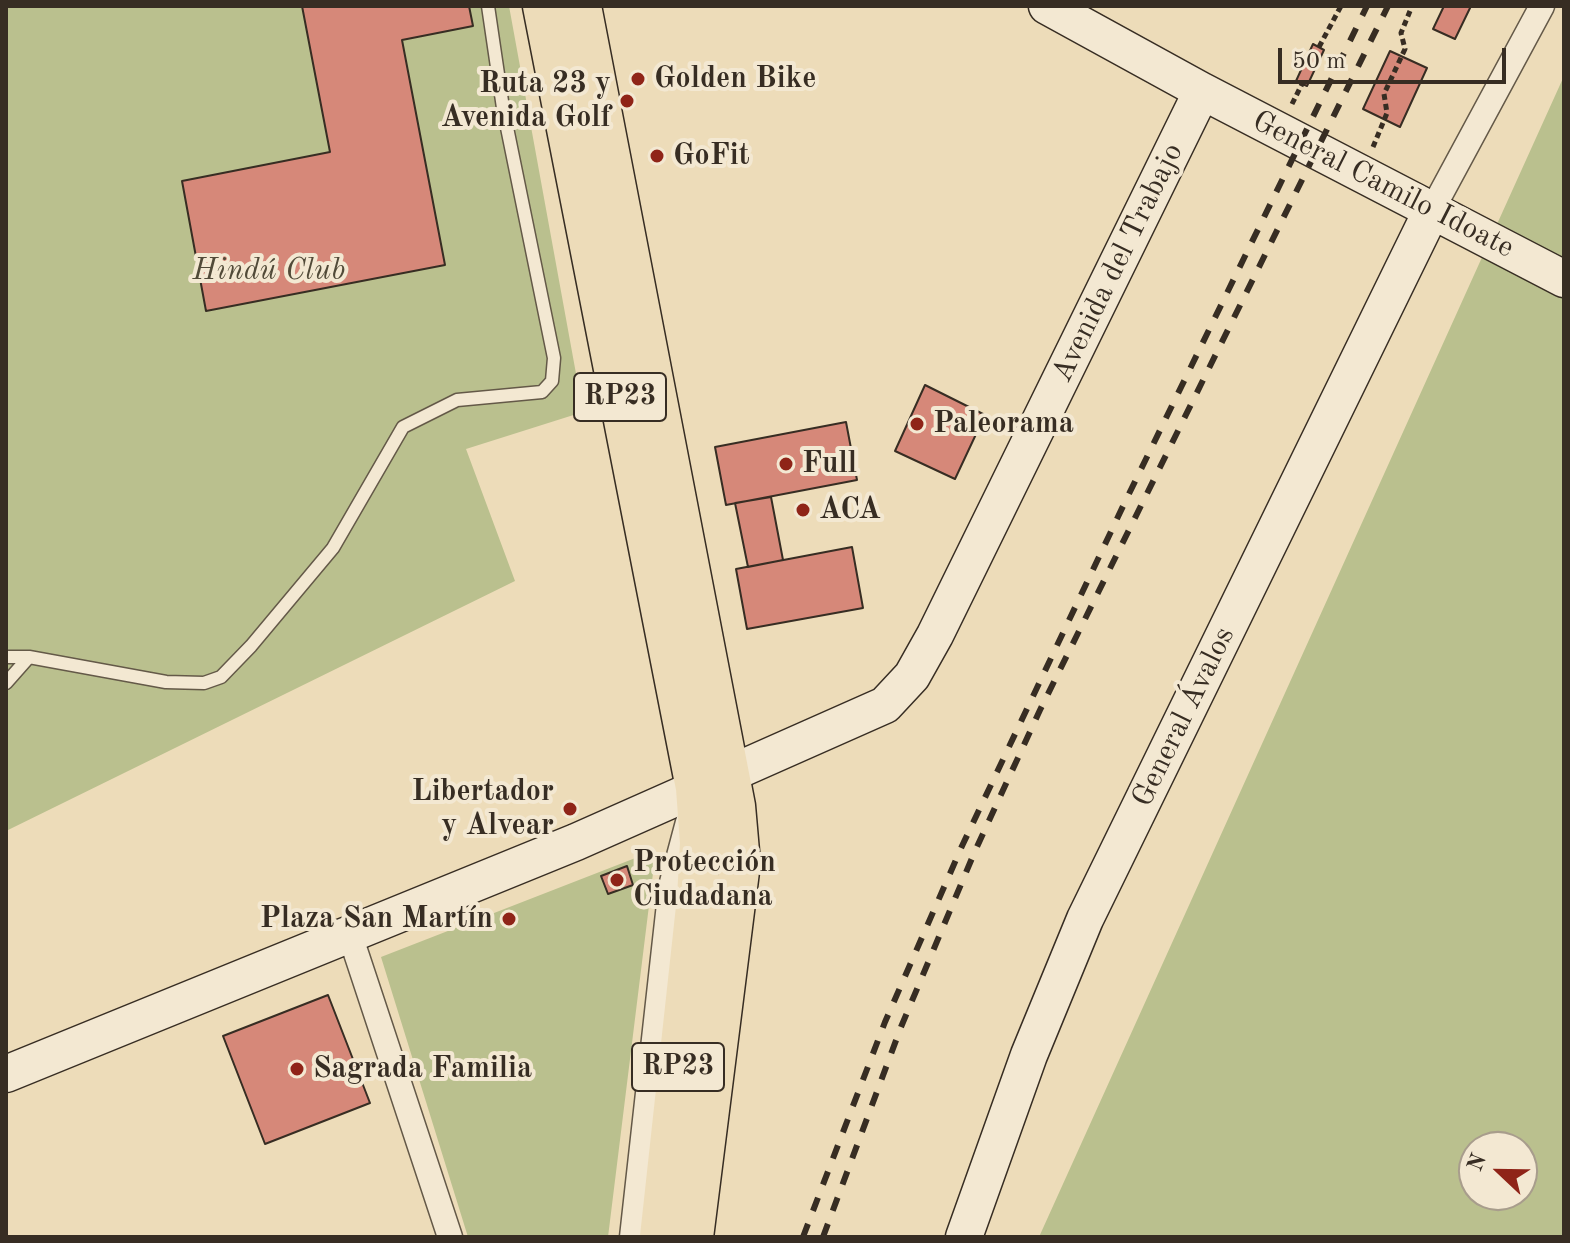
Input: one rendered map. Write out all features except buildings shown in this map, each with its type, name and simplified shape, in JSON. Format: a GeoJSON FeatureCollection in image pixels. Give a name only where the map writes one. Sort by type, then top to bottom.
{"type":"FeatureCollection","features":[{"type":"Feature","properties":{"kind":"main road","name":"RP23"},"geometry":{"type":"LineString","coordinates":[[543,6],[712,781],[735,806],[740,863],[693,1237]]}},
{"type":"Feature","properties":{"kind":"main road","name":"RP23"},"geometry":{"type":"LineString","coordinates":[[581,6],[712,781],[700,843],[697,898],[660,1237]]}},
{"type":"Feature","properties":{"kind":"street","name":"General Camilo Idoate"},"geometry":{"type":"LineString","coordinates":[[1047,6],[1084,15],[1202,91],[1564,279]]}},
{"type":"Feature","properties":{"kind":"street"},"geometry":{"type":"LineString","coordinates":[[1432,210],[1542,6]]}},
{"type":"Feature","properties":{"kind":"street","name":"Avenida del Trabajo"},"geometry":{"type":"LineString","coordinates":[[6,1074],[576,842],[885,705],[912,676],[935,635],[1202,91]]}},
{"type":"Feature","properties":{"kind":"street","name":"General Ávalos"},"geometry":{"type":"LineString","coordinates":[[964,1237],[1029,1055],[1085,919],[1432,210]]}},
{"type":"Feature","properties":{"kind":"street"},"geometry":{"type":"LineString","coordinates":[[632,1237],[671,886],[712,781]]}},
{"type":"Feature","properties":{"kind":"street"},"geometry":{"type":"LineString","coordinates":[[350,935],[450,1237]]}},
{"type":"Feature","properties":{"kind":"lane"},"geometry":{"type":"LineString","coordinates":[[6,657],[29,657],[166,682],[204,683],[221,677],[333,548],[403,427],[457,400],[542,392],[552,381],[554,358],[503,108],[488,6]]}},
{"type":"Feature","properties":{"kind":"lane"},"geometry":{"type":"LineString","coordinates":[[6,683],[29,657]]}},
{"type":"Feature","properties":{"kind":"path"},"geometry":{"type":"LineString","coordinates":[[1319,47],[1341,6]]}},
{"type":"Feature","properties":{"kind":"path"},"geometry":{"type":"LineString","coordinates":[[1361,173],[1387,113],[1384,94],[1405,49],[1401,33],[1410,11]]}},
{"type":"Feature","properties":{"kind":"green space","name":"Hindú Club"},"geometry":{"type":"Polygon","coordinates":[[[6,6],[509,6],[583,412],[466,449],[515,581],[6,831],[6,6]]]}},
{"type":"Feature","properties":{"kind":"green space"},"geometry":{"type":"Polygon","coordinates":[[[1564,76],[1564,1237],[1039,1237],[1564,76]]]}},
{"type":"Feature","properties":{"kind":"green space"},"geometry":{"type":"Polygon","coordinates":[[[638,857],[655,857],[608,1237],[468,1237],[381,957],[638,857]]]}},
{"type":"Feature","properties":{"kind":"railway"},"geometry":{"type":"LineString","coordinates":[[803,1237],[885,1022],[962,846],[1125,502],[1367,6]]}},
{"type":"Feature","properties":{"kind":"railway"},"geometry":{"type":"LineString","coordinates":[[823,1237],[901,1027],[975,851],[1040,710],[1388,6]]}},
{"type":"Feature","properties":{"kind":"place","name":"Golden Bike"},"geometry":{"type":"Point","coordinates":[638,79]}},
{"type":"Feature","properties":{"kind":"place","name":"Ruta 23 y Avenida Golf"},"geometry":{"type":"Point","coordinates":[627,101]}},
{"type":"Feature","properties":{"kind":"place","name":"GoFit"},"geometry":{"type":"Point","coordinates":[657,156]}},
{"type":"Feature","properties":{"kind":"place","name":"Paleorama"},"geometry":{"type":"Point","coordinates":[917,424]}},
{"type":"Feature","properties":{"kind":"place","name":"Full"},"geometry":{"type":"Point","coordinates":[786,464]}},
{"type":"Feature","properties":{"kind":"place","name":"ACA"},"geometry":{"type":"Point","coordinates":[803,510]}},
{"type":"Feature","properties":{"kind":"place","name":"Libertador y Alvear"},"geometry":{"type":"Point","coordinates":[570,809]}},
{"type":"Feature","properties":{"kind":"place","name":"Protección Ciudadana"},"geometry":{"type":"Point","coordinates":[617,880]}},
{"type":"Feature","properties":{"kind":"place","name":"Plaza San Martín"},"geometry":{"type":"Point","coordinates":[509,919]}},
{"type":"Feature","properties":{"kind":"place","name":"Sagrada Familia"},"geometry":{"type":"Point","coordinates":[297,1069]}}]}
